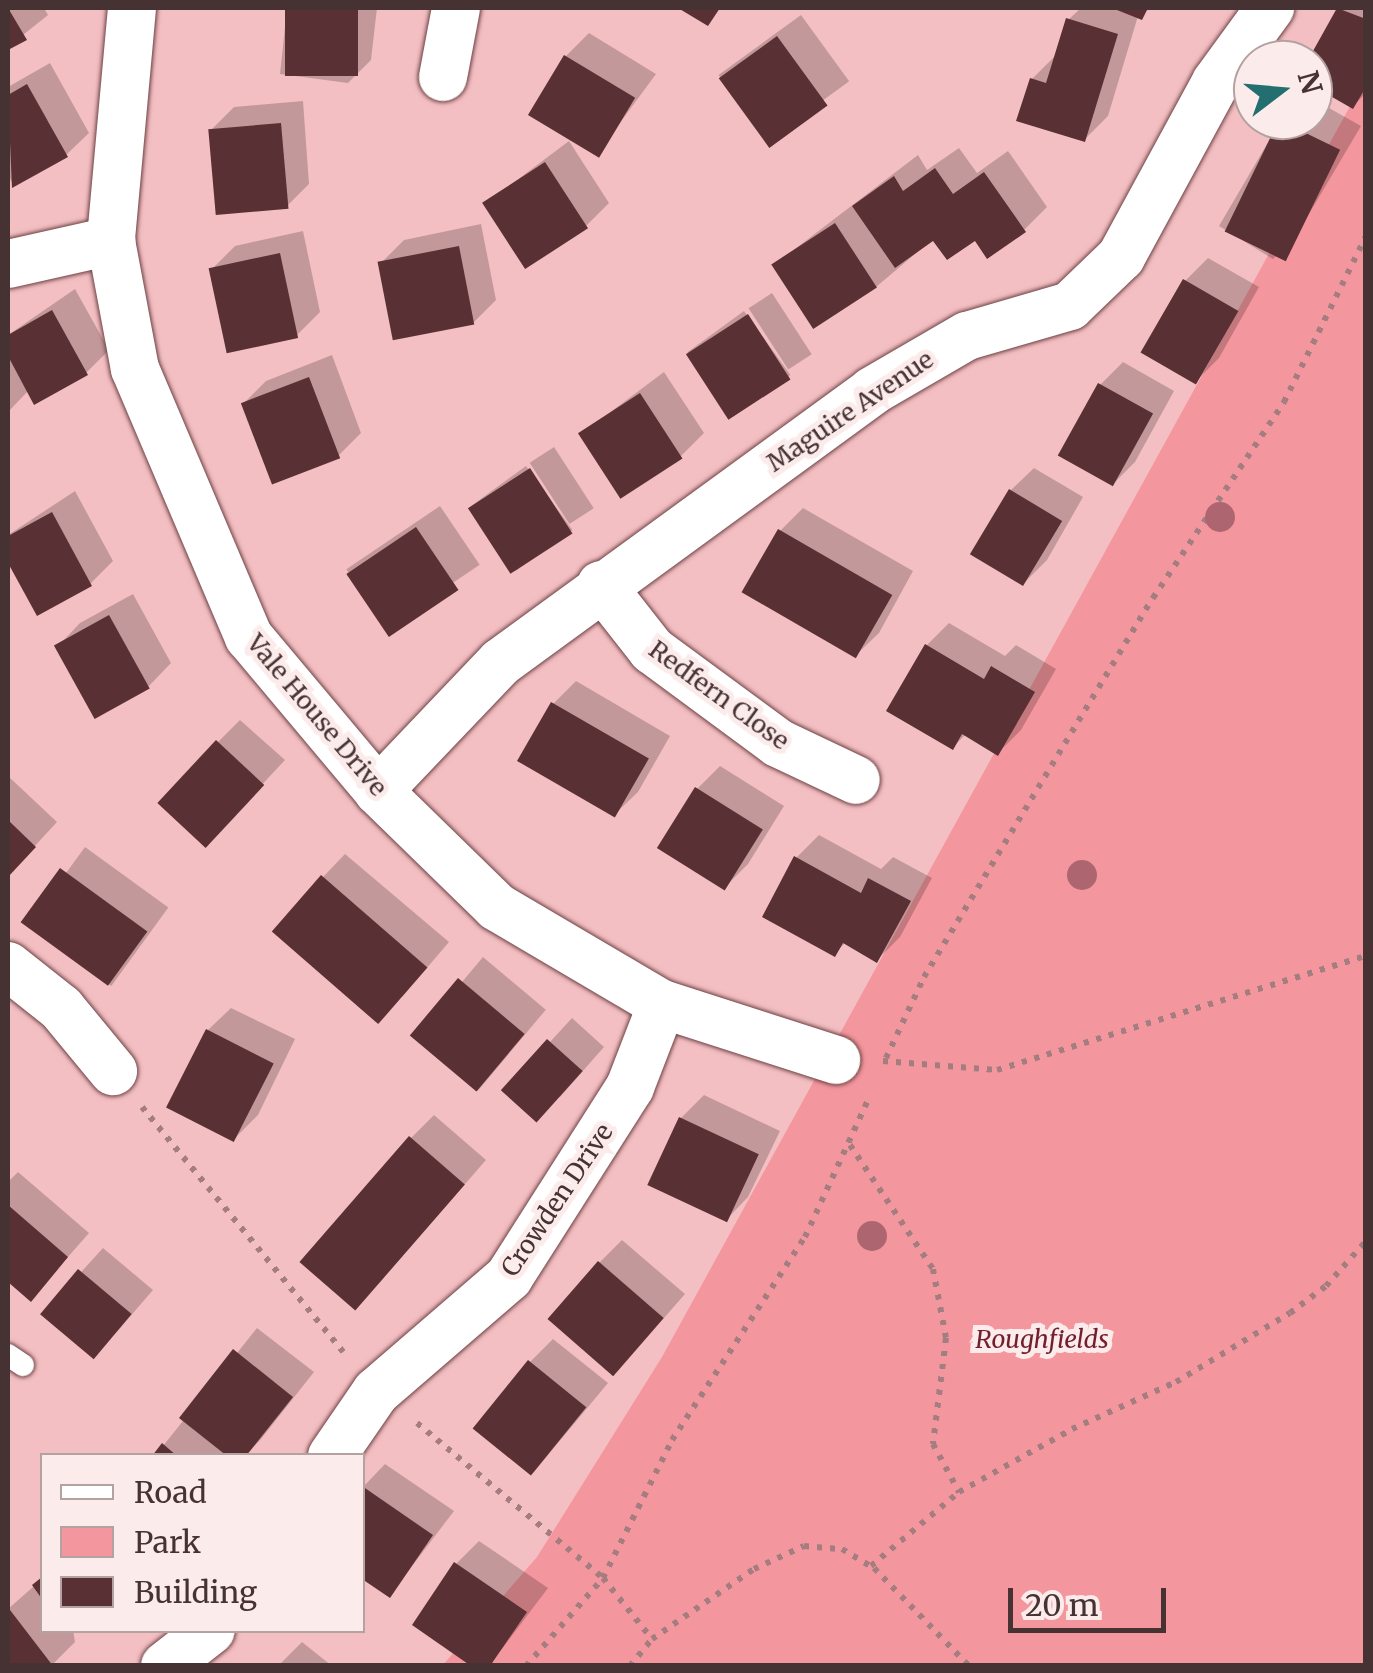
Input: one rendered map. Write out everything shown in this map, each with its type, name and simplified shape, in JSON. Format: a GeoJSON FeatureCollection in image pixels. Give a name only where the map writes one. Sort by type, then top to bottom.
{"type":"FeatureCollection","features":[{"type":"Feature","properties":{"kind":"street","name":"Vale House Drive"},"geometry":{"type":"LineString","coordinates":[[132,8],[111,242],[135,369],[249,637],[378,791],[497,907],[662,1004],[857,1069]]}},
{"type":"Feature","properties":{"kind":"street"},"geometry":{"type":"LineString","coordinates":[[443,78],[456,8]]}},
{"type":"Feature","properties":{"kind":"street","name":"Maguire Avenue"},"geometry":{"type":"LineString","coordinates":[[378,791],[501,662],[601,584],[872,390],[967,336],[1070,306],[1121,258],[1216,82],[1270,8]]}},
{"type":"Feature","properties":{"kind":"street"},"geometry":{"type":"LineString","coordinates":[[8,264],[111,242]]}},
{"type":"Feature","properties":{"kind":"street","name":"Redfern Close"},"geometry":{"type":"LineString","coordinates":[[601,584],[652,650],[778,743],[856,780]]}},
{"type":"Feature","properties":{"kind":"street"},"geometry":{"type":"LineString","coordinates":[[8,966],[62,1008],[113,1071]]}},
{"type":"Feature","properties":{"kind":"street","name":"Crowden Drive"},"geometry":{"type":"LineString","coordinates":[[334,1453],[376,1392],[509,1277],[630,1086],[662,1004]]}},
{"type":"Feature","properties":{"kind":"street"},"geometry":{"type":"LineString","coordinates":[[165,1666],[207,1633]]}},
{"type":"Feature","properties":{"kind":"path"},"geometry":{"type":"LineString","coordinates":[[857,1069],[884,1061],[924,977],[1153,598],[1284,402],[1366,236]]}},
{"type":"Feature","properties":{"kind":"path"},"geometry":{"type":"LineString","coordinates":[[857,1069],[884,1061],[997,1070],[1366,956]]}},
{"type":"Feature","properties":{"kind":"path"},"geometry":{"type":"LineString","coordinates":[[113,1071],[376,1392],[520,1502],[603,1578],[652,1639]]}},
{"type":"Feature","properties":{"kind":"path"},"geometry":{"type":"LineString","coordinates":[[526,1666],[603,1578],[672,1440],[806,1237],[870,1094]]}},
{"type":"Feature","properties":{"kind":"path"},"geometry":{"type":"LineString","coordinates":[[850,1145],[933,1268],[946,1338],[933,1444],[959,1492]]}},
{"type":"Feature","properties":{"kind":"path"},"geometry":{"type":"LineString","coordinates":[[871,1566],[959,1492],[1072,1428],[1176,1382],[1290,1313],[1326,1286],[1366,1240]]}},
{"type":"Feature","properties":{"kind":"path"},"geometry":{"type":"LineString","coordinates":[[630,1666],[652,1639],[754,1570],[804,1546],[842,1550],[871,1566],[970,1666]]}},
{"type":"Feature","properties":{"kind":"green space","name":"Roughfields"},"geometry":{"type":"Polygon","coordinates":[[[1365,79],[1365,1665],[442,1666],[537,1557],[662,1357],[1365,79]]]}},
{"type":"Feature","properties":{"kind":"building"},"geometry":{"type":"Polygon","coordinates":[[[8,8],[27,40],[8,50],[8,8]]]}},
{"type":"Feature","properties":{"kind":"building"},"geometry":{"type":"Polygon","coordinates":[[[285,8],[358,8],[358,76],[285,76],[285,8]]]}},
{"type":"Feature","properties":{"kind":"building"},"geometry":{"type":"Polygon","coordinates":[[[678,8],[720,8],[708,26],[678,8]]]}},
{"type":"Feature","properties":{"kind":"building"},"geometry":{"type":"Polygon","coordinates":[[[1112,8],[1148,8],[1142,20],[1112,8]]]}},
{"type":"Feature","properties":{"kind":"building"},"geometry":{"type":"Polygon","coordinates":[[[1337,8],[1366,19],[1366,87],[1353,109],[1333,98],[1333,40],[1319,40],[1337,8]]]}},
{"type":"Feature","properties":{"kind":"building"},"geometry":{"type":"Polygon","coordinates":[[[1066,18],[1118,34],[1085,142],[1016,121],[1030,78],[1046,83],[1066,18]]]}},
{"type":"Feature","properties":{"kind":"building"},"geometry":{"type":"Polygon","coordinates":[[[777,36],[828,106],[769,148],[719,78],[777,36]]]}},
{"type":"Feature","properties":{"kind":"building"},"geometry":{"type":"Polygon","coordinates":[[[564,55],[635,98],[599,158],[528,115],[564,55]]]}},
{"type":"Feature","properties":{"kind":"building"},"geometry":{"type":"Polygon","coordinates":[[[27,84],[68,157],[12,188],[8,95],[27,84]]]}},
{"type":"Feature","properties":{"kind":"building"},"geometry":{"type":"Polygon","coordinates":[[[281,123],[288,209],[216,215],[208,129],[281,123]]]}},
{"type":"Feature","properties":{"kind":"building"},"geometry":{"type":"Polygon","coordinates":[[[1269,140],[1320,140],[1340,150],[1286,261],[1225,231],[1269,140]]]}},
{"type":"Feature","properties":{"kind":"building"},"geometry":{"type":"Polygon","coordinates":[[[545,162],[588,228],[525,269],[482,203],[545,162]]]}},
{"type":"Feature","properties":{"kind":"building"},"geometry":{"type":"Polygon","coordinates":[[[935,168],[953,194],[984,172],[1026,232],[987,259],[975,241],[947,260],[933,241],[895,268],[852,206],[894,176],[903,191],[935,168]]]}},
{"type":"Feature","properties":{"kind":"building"},"geometry":{"type":"Polygon","coordinates":[[[835,223],[877,288],[813,329],[771,264],[835,223]]]}},
{"type":"Feature","properties":{"kind":"building"},"geometry":{"type":"Polygon","coordinates":[[[459,246],[474,325],[393,340],[378,262],[459,246]]]}},
{"type":"Feature","properties":{"kind":"building"},"geometry":{"type":"Polygon","coordinates":[[[280,253],[298,338],[227,353],[209,268],[280,253]]]}},
{"type":"Feature","properties":{"kind":"building"},"geometry":{"type":"Polygon","coordinates":[[[1183,279],[1238,311],[1196,385],[1140,353],[1183,279]]]}},
{"type":"Feature","properties":{"kind":"building"},"geometry":{"type":"Polygon","coordinates":[[[52,310],[88,375],[34,405],[8,356],[8,335],[52,310]]]}},
{"type":"Feature","properties":{"kind":"building"},"geometry":{"type":"Polygon","coordinates":[[[748,314],[790,379],[728,420],[686,354],[748,314]]]}},
{"type":"Feature","properties":{"kind":"building"},"geometry":{"type":"Polygon","coordinates":[[[309,377],[340,458],[272,484],[241,403],[309,377]]]}},
{"type":"Feature","properties":{"kind":"building"},"geometry":{"type":"Polygon","coordinates":[[[1098,383],[1153,414],[1113,486],[1058,456],[1098,383]]]}},
{"type":"Feature","properties":{"kind":"building"},"geometry":{"type":"Polygon","coordinates":[[[640,393],[682,458],[620,499],[578,433],[640,393]]]}},
{"type":"Feature","properties":{"kind":"building"},"geometry":{"type":"Polygon","coordinates":[[[530,468],[572,533],[510,574],[468,508],[530,468]]]}},
{"type":"Feature","properties":{"kind":"building"},"geometry":{"type":"Polygon","coordinates":[[[1009,489],[1062,521],[1023,586],[970,554],[1009,489]]]}},
{"type":"Feature","properties":{"kind":"building"},"geometry":{"type":"Polygon","coordinates":[[[52,512],[92,586],[37,616],[8,563],[8,536],[52,512]]]}},
{"type":"Feature","properties":{"kind":"building"},"geometry":{"type":"Polygon","coordinates":[[[416,527],[458,590],[389,637],[346,574],[416,527]]]}},
{"type":"Feature","properties":{"kind":"building"},"geometry":{"type":"Polygon","coordinates":[[[778,529],[892,595],[856,658],[742,592],[778,529]]]}},
{"type":"Feature","properties":{"kind":"building"},"geometry":{"type":"Polygon","coordinates":[[[109,615],[150,688],[95,719],[54,646],[109,615]]]}},
{"type":"Feature","properties":{"kind":"building"},"geometry":{"type":"Polygon","coordinates":[[[925,644],[984,679],[991,666],[1035,692],[998,756],[962,734],[953,750],[886,711],[925,644]]]}},
{"type":"Feature","properties":{"kind":"building"},"geometry":{"type":"Polygon","coordinates":[[[551,702],[649,758],[615,817],[517,761],[551,702]]]}},
{"type":"Feature","properties":{"kind":"building"},"geometry":{"type":"Polygon","coordinates":[[[216,740],[264,785],[206,848],[157,803],[216,740]]]}},
{"type":"Feature","properties":{"kind":"building"},"geometry":{"type":"Polygon","coordinates":[[[695,787],[763,829],[725,890],[657,848],[695,787]]]}},
{"type":"Feature","properties":{"kind":"building"},"geometry":{"type":"Polygon","coordinates":[[[8,820],[36,847],[8,877],[8,820]]]}},
{"type":"Feature","properties":{"kind":"building"},"geometry":{"type":"Polygon","coordinates":[[[794,856],[861,893],[868,878],[911,901],[877,963],[843,943],[835,957],[762,917],[794,856]]]}},
{"type":"Feature","properties":{"kind":"building"},"geometry":{"type":"Polygon","coordinates":[[[60,868],[147,931],[108,986],[21,922],[60,868]]]}},
{"type":"Feature","properties":{"kind":"building"},"geometry":{"type":"Polygon","coordinates":[[[321,875],[427,968],[378,1024],[272,932],[321,875]]]}},
{"type":"Feature","properties":{"kind":"building"},"geometry":{"type":"Polygon","coordinates":[[[458,978],[525,1034],[476,1091],[410,1035],[458,978]]]}},
{"type":"Feature","properties":{"kind":"building"},"geometry":{"type":"Polygon","coordinates":[[[206,1029],[274,1064],[234,1142],[166,1107],[206,1029]]]}},
{"type":"Feature","properties":{"kind":"building"},"geometry":{"type":"Polygon","coordinates":[[[547,1039],[583,1071],[537,1122],[501,1090],[547,1039]]]}},
{"type":"Feature","properties":{"kind":"building"},"geometry":{"type":"Polygon","coordinates":[[[679,1117],[759,1154],[727,1222],[647,1185],[679,1117]]]}},
{"type":"Feature","properties":{"kind":"building"},"geometry":{"type":"Polygon","coordinates":[[[409,1136],[465,1185],[355,1311],[299,1262],[409,1136]]]}},
{"type":"Feature","properties":{"kind":"building"},"geometry":{"type":"Polygon","coordinates":[[[8,1205],[68,1257],[31,1302],[8,1282],[8,1205]]]}},
{"type":"Feature","properties":{"kind":"building"},"geometry":{"type":"Polygon","coordinates":[[[598,1261],[664,1318],[613,1376],[547,1319],[598,1261]]]}},
{"type":"Feature","properties":{"kind":"building"},"geometry":{"type":"Polygon","coordinates":[[[78,1269],[132,1314],[94,1359],[40,1314],[78,1269]]]}},
{"type":"Feature","properties":{"kind":"building"},"geometry":{"type":"Polygon","coordinates":[[[233,1349],[293,1397],[248,1453],[223,1453],[179,1418],[233,1349]]]}},
{"type":"Feature","properties":{"kind":"building"},"geometry":{"type":"Polygon","coordinates":[[[528,1360],[586,1407],[531,1476],[473,1428],[528,1360]]]}},
{"type":"Feature","properties":{"kind":"building"},"geometry":{"type":"Polygon","coordinates":[[[162,1443],[174,1453],[154,1453],[162,1443]]]}},
{"type":"Feature","properties":{"kind":"building"},"geometry":{"type":"Polygon","coordinates":[[[365,1488],[433,1535],[390,1598],[365,1581],[365,1488]]]}},
{"type":"Feature","properties":{"kind":"building"},"geometry":{"type":"Polygon","coordinates":[[[454,1562],[527,1612],[490,1666],[471,1666],[412,1625],[454,1562]]]}},
{"type":"Feature","properties":{"kind":"building"},"geometry":{"type":"Polygon","coordinates":[[[40,1579],[40,1596],[32,1585],[40,1579]]]}},
{"type":"Feature","properties":{"kind":"building"},"geometry":{"type":"Polygon","coordinates":[[[10,1610],[53,1666],[8,1666],[10,1610]]]}}]}
